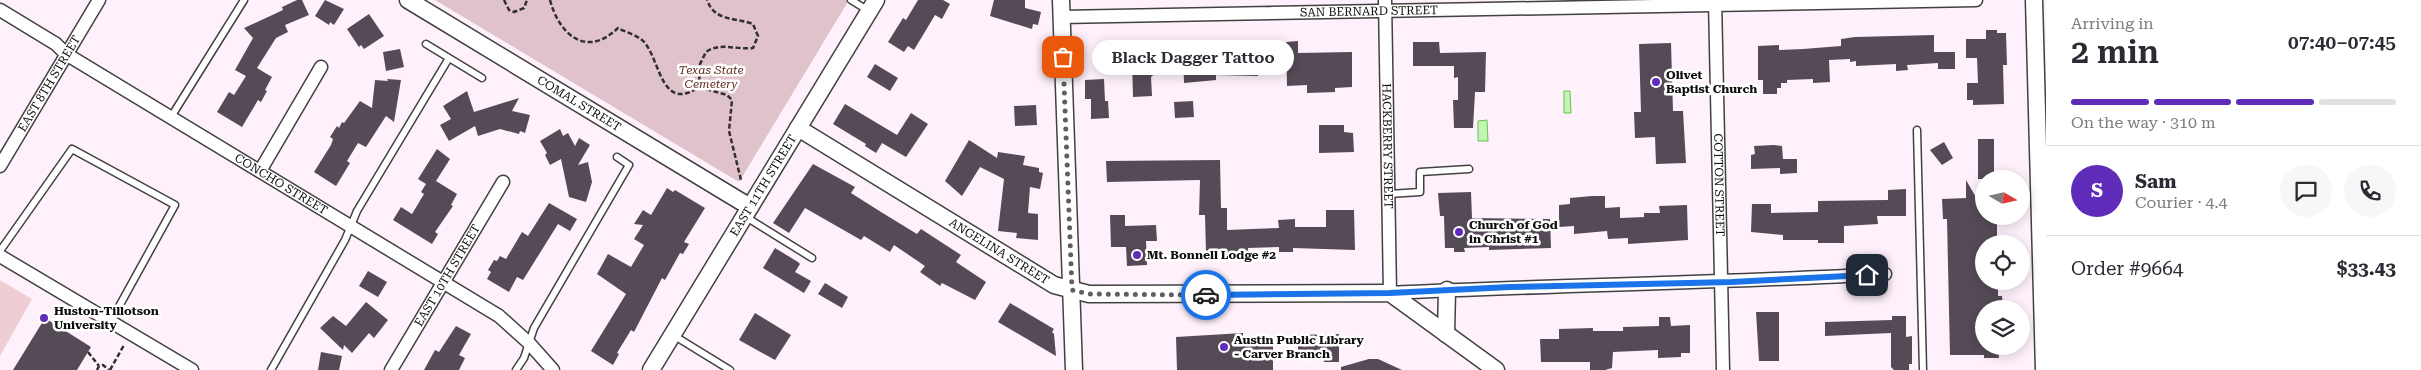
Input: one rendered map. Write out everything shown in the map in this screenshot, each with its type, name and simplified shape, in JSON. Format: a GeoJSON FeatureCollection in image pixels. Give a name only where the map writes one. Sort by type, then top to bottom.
{"type":"FeatureCollection","features":[{"type":"Feature","properties":{"kind":"street","name":"EAST 8TH STREET"},"geometry":{"type":"LineString","coordinates":[[0,166],[98,0]]}},
{"type":"Feature","properties":{"kind":"street","name":"COMAL STREET"},"geometry":{"type":"LineString","coordinates":[[408,0],[748,211]]}},
{"type":"Feature","properties":{"kind":"street"},"geometry":{"type":"LineString","coordinates":[[1061,0],[1074,370]]}},
{"type":"Feature","properties":{"kind":"street","name":"SAN BERNARD STREET"},"geometry":{"type":"LineString","coordinates":[[1061,18],[1386,6],[1976,0]]}},
{"type":"Feature","properties":{"kind":"street"},"geometry":{"type":"LineString","coordinates":[[2034,0],[2044,313],[2044,370]]}},
{"type":"Feature","properties":{"kind":"street","name":"COTTON STREET"},"geometry":{"type":"LineString","coordinates":[[1715,3],[1723,370]]}},
{"type":"Feature","properties":{"kind":"street","name":"EAST 11TH STREET"},"geometry":{"type":"LineString","coordinates":[[651,370],[873,6]]}},
{"type":"Feature","properties":{"kind":"street","name":"HACKBERRY STREET"},"geometry":{"type":"LineString","coordinates":[[1386,6],[1390,293]]}},
{"type":"Feature","properties":{"kind":"street","name":"CONCHO STREET"},"geometry":{"type":"LineString","coordinates":[[0,10],[56,44],[66,54],[499,316],[529,343],[553,370]]}},
{"type":"Feature","properties":{"kind":"street"},"geometry":{"type":"LineString","coordinates":[[260,171],[321,67]]}},
{"type":"Feature","properties":{"kind":"street","name":"ANGELINA STREET"},"geometry":{"type":"LineString","coordinates":[[798,128],[1054,285],[1089,294],[1390,293],[1722,282],[1885,274]]}},
{"type":"Feature","properties":{"kind":"street","name":"EAST 10TH STREET"},"geometry":{"type":"LineString","coordinates":[[391,370],[503,182]]}},
{"type":"Feature","properties":{"kind":"street"},"geometry":{"type":"LineString","coordinates":[[0,256],[192,370]]}},
{"type":"Feature","properties":{"kind":"street"},"geometry":{"type":"LineString","coordinates":[[1446,334],[1447,290]]}},
{"type":"Feature","properties":{"kind":"street"},"geometry":{"type":"LineString","coordinates":[[1390,293],[1496,370]]}},
{"type":"Feature","properties":{"kind":"lane"},"geometry":{"type":"LineString","coordinates":[[171,117],[244,0]]}},
{"type":"Feature","properties":{"kind":"lane"},"geometry":{"type":"LineString","coordinates":[[851,0],[873,6]]}},
{"type":"Feature","properties":{"kind":"lane"},"geometry":{"type":"LineString","coordinates":[[426,44],[482,78]]}},
{"type":"Feature","properties":{"kind":"lane"},"geometry":{"type":"LineString","coordinates":[[271,370],[345,240],[350,227],[449,58]]}},
{"type":"Feature","properties":{"kind":"lane"},"geometry":{"type":"LineString","coordinates":[[1917,130],[1923,370]]}},
{"type":"Feature","properties":{"kind":"lane"},"geometry":{"type":"LineString","coordinates":[[0,251],[72,149],[175,205],[111,321]]}},
{"type":"Feature","properties":{"kind":"lane"},"geometry":{"type":"LineString","coordinates":[[516,370],[534,328],[629,165],[617,157]]}},
{"type":"Feature","properties":{"kind":"lane"},"geometry":{"type":"LineString","coordinates":[[1389,194],[1420,192],[1420,172],[1469,169]]}},
{"type":"Feature","properties":{"kind":"lane"},"geometry":{"type":"LineString","coordinates":[[748,211],[812,258]]}},
{"type":"Feature","properties":{"kind":"lane"},"geometry":{"type":"LineString","coordinates":[[672,334],[730,370]]}},
{"type":"Feature","properties":{"kind":"path"},"geometry":{"type":"LineString","coordinates":[[504,0],[509,10],[514,12],[524,8],[527,0]]}},
{"type":"Feature","properties":{"kind":"path"},"geometry":{"type":"LineString","coordinates":[[550,0],[560,25],[568,34],[581,41],[592,43],[603,40],[618,28],[644,41],[666,86],[674,93],[690,93],[699,87],[701,79],[700,64],[706,52],[720,46],[739,50],[753,48],[758,36],[753,24],[719,16],[710,10],[707,0]]}},
{"type":"Feature","properties":{"kind":"path"},"geometry":{"type":"LineString","coordinates":[[699,87],[727,95],[732,100],[729,131],[741,180]]}},
{"type":"Feature","properties":{"kind":"path"},"geometry":{"type":"LineString","coordinates":[[88,352],[99,366],[103,365],[109,370],[126,343]]}},
{"type":"Feature","properties":{"kind":"path"},"geometry":{"type":"LineString","coordinates":[[97,370],[99,366]]}},
{"type":"Feature","properties":{"kind":"green space","name":"Texas State Cemetery"},"geometry":{"type":"Polygon","coordinates":[[[435,0],[849,0],[739,182],[435,0]]]}},
{"type":"Feature","properties":{"kind":"shaded area"},"geometry":{"type":"Polygon","coordinates":[[[1564,91],[1570,91],[1571,113],[1564,113],[1564,91]]]}},
{"type":"Feature","properties":{"kind":"shaded area"},"geometry":{"type":"Polygon","coordinates":[[[1487,120],[1488,141],[1478,141],[1478,121],[1487,120]]]}},
{"type":"Feature","properties":{"kind":"shaded area"},"geometry":{"type":"Polygon","coordinates":[[[0,280],[32,299],[0,356],[0,280]]]}},
{"type":"Feature","properties":{"kind":"building"},"geometry":{"type":"Polygon","coordinates":[[[297,0],[302,0],[309,15],[285,25],[288,32],[276,38],[257,68],[272,77],[261,102],[258,100],[242,127],[217,112],[229,92],[234,95],[246,76],[235,70],[253,38],[244,28],[283,10],[282,7],[297,0]]]}},
{"type":"Feature","properties":{"kind":"building"},"geometry":{"type":"Polygon","coordinates":[[[325,0],[344,9],[334,25],[330,22],[329,25],[315,16],[325,0]]]}},
{"type":"Feature","properties":{"kind":"building"},"geometry":{"type":"Polygon","coordinates":[[[918,0],[943,0],[950,4],[942,19],[935,15],[914,50],[908,46],[904,52],[888,42],[903,18],[906,20],[918,0]]]}},
{"type":"Feature","properties":{"kind":"building"},"geometry":{"type":"Polygon","coordinates":[[[994,0],[1025,0],[1025,8],[1041,12],[1038,25],[1033,24],[1032,29],[990,16],[994,0]]]}},
{"type":"Feature","properties":{"kind":"building"},"geometry":{"type":"Polygon","coordinates":[[[369,14],[384,36],[364,49],[361,45],[359,47],[347,29],[369,14]]]}},
{"type":"Feature","properties":{"kind":"building"},"geometry":{"type":"Polygon","coordinates":[[[1986,30],[1997,30],[1997,33],[2006,33],[2007,65],[2003,65],[2004,104],[1973,105],[1973,100],[1967,100],[1967,83],[1978,83],[1977,58],[1966,58],[1966,39],[1986,39],[1986,30]]]}},
{"type":"Feature","properties":{"kind":"building"},"geometry":{"type":"Polygon","coordinates":[[[1934,35],[1934,52],[1955,52],[1955,69],[1938,69],[1938,63],[1907,65],[1908,70],[1896,71],[1896,64],[1856,66],[1856,61],[1850,62],[1850,59],[1829,60],[1830,82],[1813,83],[1813,79],[1787,80],[1787,83],[1781,83],[1781,88],[1777,88],[1777,94],[1763,94],[1763,80],[1758,80],[1758,46],[1779,45],[1779,50],[1803,49],[1841,46],[1841,39],[1855,37],[1934,35]]]}},
{"type":"Feature","properties":{"kind":"building"},"geometry":{"type":"Polygon","coordinates":[[[1298,41],[1298,53],[1352,52],[1352,87],[1335,88],[1335,92],[1307,93],[1307,85],[1287,86],[1286,42],[1298,41]]]}},
{"type":"Feature","properties":{"kind":"building"},"geometry":{"type":"Polygon","coordinates":[[[1413,42],[1439,42],[1440,53],[1486,52],[1485,92],[1475,92],[1473,128],[1454,128],[1453,100],[1458,100],[1458,77],[1454,78],[1454,66],[1413,66],[1413,42]]]}},
{"type":"Feature","properties":{"kind":"building","name":"Olivet Baptist Church"},"geometry":{"type":"Polygon","coordinates":[[[1671,43],[1673,111],[1683,111],[1686,163],[1656,164],[1655,137],[1635,138],[1634,112],[1641,112],[1639,44],[1671,43]]]}},
{"type":"Feature","properties":{"kind":"building"},"geometry":{"type":"Polygon","coordinates":[[[1203,48],[1216,48],[1216,54],[1238,53],[1238,49],[1257,49],[1258,76],[1216,75],[1216,80],[1184,83],[1183,51],[1204,50],[1203,48]]]}},
{"type":"Feature","properties":{"kind":"building"},"geometry":{"type":"Polygon","coordinates":[[[400,49],[404,67],[386,71],[383,52],[400,49]]]}},
{"type":"Feature","properties":{"kind":"building"},"geometry":{"type":"Polygon","coordinates":[[[1132,61],[1151,61],[1151,65],[1158,71],[1151,77],[1152,96],[1133,97],[1132,61]]]}},
{"type":"Feature","properties":{"kind":"building"},"geometry":{"type":"Polygon","coordinates":[[[875,64],[898,78],[890,91],[867,77],[875,64]]]}},
{"type":"Feature","properties":{"kind":"building"},"geometry":{"type":"Polygon","coordinates":[[[387,79],[401,80],[394,122],[386,116],[366,147],[358,143],[347,161],[350,163],[336,186],[314,172],[331,145],[333,139],[330,137],[337,126],[339,128],[342,122],[344,123],[360,101],[372,108],[375,80],[388,81],[387,79]]]}},
{"type":"Feature","properties":{"kind":"building"},"geometry":{"type":"Polygon","coordinates":[[[1104,79],[1105,101],[1108,101],[1109,118],[1091,119],[1091,99],[1085,99],[1085,80],[1104,79]]]}},
{"type":"Feature","properties":{"kind":"building"},"geometry":{"type":"Polygon","coordinates":[[[467,91],[474,112],[519,98],[512,111],[530,115],[525,133],[520,131],[519,134],[500,129],[478,136],[475,126],[449,141],[440,125],[451,119],[443,106],[467,91]]]}},
{"type":"Feature","properties":{"kind":"building"},"geometry":{"type":"Polygon","coordinates":[[[1193,101],[1194,117],[1175,118],[1174,102],[1193,101]]]}},
{"type":"Feature","properties":{"kind":"building"},"geometry":{"type":"Polygon","coordinates":[[[845,104],[897,135],[911,113],[928,124],[906,157],[882,143],[876,153],[865,146],[866,144],[833,124],[845,104]]]}},
{"type":"Feature","properties":{"kind":"building"},"geometry":{"type":"Polygon","coordinates":[[[1036,105],[1037,125],[1015,126],[1014,106],[1036,105]]]}},
{"type":"Feature","properties":{"kind":"building"},"geometry":{"type":"Polygon","coordinates":[[[1319,125],[1344,125],[1344,132],[1353,133],[1354,152],[1319,153],[1319,125]]]}},
{"type":"Feature","properties":{"kind":"building"},"geometry":{"type":"Polygon","coordinates":[[[560,129],[563,136],[568,133],[575,146],[579,138],[590,145],[578,165],[588,162],[592,182],[586,202],[569,197],[561,159],[550,165],[545,155],[547,153],[540,141],[560,129]]]}},
{"type":"Feature","properties":{"kind":"building"},"geometry":{"type":"Polygon","coordinates":[[[1978,139],[1994,139],[1994,170],[1978,170],[1978,139]]]}},
{"type":"Feature","properties":{"kind":"building"},"geometry":{"type":"Polygon","coordinates":[[[969,140],[997,158],[998,152],[1025,156],[1023,165],[1039,168],[1039,172],[1043,173],[1040,189],[1030,187],[1028,213],[1038,214],[1038,240],[1016,238],[1017,233],[998,231],[1004,179],[980,167],[962,196],[945,181],[969,140]]]}},
{"type":"Feature","properties":{"kind":"building"},"geometry":{"type":"Polygon","coordinates":[[[1944,142],[1953,158],[1942,165],[1930,150],[1944,142]]]}},
{"type":"Feature","properties":{"kind":"building"},"geometry":{"type":"Polygon","coordinates":[[[1754,146],[1782,146],[1783,159],[1797,159],[1797,173],[1780,174],[1780,168],[1751,169],[1751,155],[1755,154],[1754,146]]]}},
{"type":"Feature","properties":{"kind":"building"},"geometry":{"type":"Polygon","coordinates":[[[437,149],[450,159],[436,181],[457,194],[451,205],[453,206],[435,232],[438,234],[432,244],[393,220],[401,207],[412,214],[424,194],[421,192],[426,184],[418,179],[437,149]]]}},
{"type":"Feature","properties":{"kind":"building"},"geometry":{"type":"Polygon","coordinates":[[[1220,160],[1221,208],[1227,208],[1227,230],[1279,228],[1278,220],[1295,219],[1295,227],[1326,227],[1326,210],[1354,210],[1355,250],[1293,248],[1293,252],[1279,252],[1279,247],[1248,248],[1248,253],[1206,253],[1205,215],[1199,215],[1200,180],[1107,182],[1106,161],[1220,160]]]}},
{"type":"Feature","properties":{"kind":"building"},"geometry":{"type":"Polygon","coordinates":[[[813,164],[855,187],[851,193],[881,212],[917,234],[921,229],[961,255],[956,262],[986,282],[975,300],[942,283],[940,286],[920,272],[925,266],[894,245],[890,252],[864,236],[861,240],[805,208],[789,233],[773,223],[813,164]]]}},
{"type":"Feature","properties":{"kind":"building"},"geometry":{"type":"Polygon","coordinates":[[[1966,180],[1975,196],[1975,225],[1997,225],[1997,235],[1975,235],[1975,290],[1998,290],[1998,296],[2002,296],[2002,300],[1975,300],[1975,355],[1950,355],[1947,219],[1943,219],[1942,199],[1966,198],[1966,180]]]}},
{"type":"Feature","properties":{"kind":"building"},"geometry":{"type":"Polygon","coordinates":[[[667,188],[673,192],[675,190],[705,208],[684,242],[689,244],[683,254],[680,253],[665,280],[662,278],[634,332],[631,330],[617,353],[619,354],[613,365],[591,351],[626,294],[597,274],[608,254],[631,267],[644,245],[634,239],[643,225],[634,224],[643,210],[651,215],[667,188]]]}},
{"type":"Feature","properties":{"kind":"building"},"geometry":{"type":"Polygon","coordinates":[[[1906,189],[1906,216],[1877,216],[1878,224],[1844,226],[1844,243],[1818,243],[1818,240],[1783,240],[1783,235],[1751,232],[1752,204],[1771,204],[1771,213],[1818,212],[1818,201],[1888,200],[1888,190],[1906,189]]]}},
{"type":"Feature","properties":{"kind":"building"},"geometry":{"type":"Polygon","coordinates":[[[1471,192],[1472,218],[1550,219],[1551,248],[1489,250],[1489,247],[1464,248],[1465,252],[1454,252],[1454,248],[1445,248],[1444,216],[1440,216],[1438,193],[1471,192]]]}},
{"type":"Feature","properties":{"kind":"building"},"geometry":{"type":"Polygon","coordinates":[[[1605,196],[1605,208],[1620,207],[1620,218],[1644,217],[1644,213],[1660,213],[1659,206],[1687,205],[1688,240],[1628,244],[1628,238],[1608,239],[1607,231],[1574,234],[1574,226],[1559,227],[1559,205],[1570,204],[1570,198],[1605,196]]]}},
{"type":"Feature","properties":{"kind":"building"},"geometry":{"type":"Polygon","coordinates":[[[549,203],[577,219],[570,231],[558,224],[523,280],[517,277],[509,292],[487,279],[491,272],[488,270],[494,260],[497,261],[500,256],[506,259],[522,232],[528,236],[549,203]]]}},
{"type":"Feature","properties":{"kind":"building","name":"Mt. Bonnell Lodge #2"},"geometry":{"type":"Polygon","coordinates":[[[1110,215],[1125,215],[1125,226],[1156,225],[1157,241],[1146,241],[1147,265],[1127,266],[1126,247],[1111,247],[1110,215]]]}},
{"type":"Feature","properties":{"kind":"building"},"geometry":{"type":"Polygon","coordinates":[[[775,248],[798,262],[800,264],[795,272],[811,281],[804,293],[763,268],[775,248]]]}},
{"type":"Feature","properties":{"kind":"building"},"geometry":{"type":"Polygon","coordinates":[[[368,271],[387,282],[378,297],[359,286],[368,271]]]}},
{"type":"Feature","properties":{"kind":"building"},"geometry":{"type":"Polygon","coordinates":[[[825,283],[848,297],[842,308],[818,294],[825,283]]]}},
{"type":"Feature","properties":{"kind":"building"},"geometry":{"type":"Polygon","coordinates":[[[366,302],[388,320],[374,338],[369,333],[352,353],[344,345],[343,350],[320,328],[333,316],[346,326],[366,302]]]}},
{"type":"Feature","properties":{"kind":"building"},"geometry":{"type":"Polygon","coordinates":[[[1010,303],[1054,329],[1052,332],[1054,334],[1056,356],[998,322],[1010,303]]]}},
{"type":"Feature","properties":{"kind":"building"},"geometry":{"type":"Polygon","coordinates":[[[1756,312],[1779,312],[1779,361],[1759,361],[1756,312]]]}},
{"type":"Feature","properties":{"kind":"building"},"geometry":{"type":"Polygon","coordinates":[[[755,313],[791,335],[775,360],[739,340],[755,313]]]}},
{"type":"Feature","properties":{"kind":"building"},"geometry":{"type":"Polygon","coordinates":[[[1892,316],[1906,316],[1906,337],[1912,336],[1912,364],[1909,364],[1909,370],[1894,370],[1891,367],[1891,333],[1825,336],[1825,322],[1892,320],[1892,316]]]}},
{"type":"Feature","properties":{"kind":"building"},"geometry":{"type":"Polygon","coordinates":[[[1659,317],[1670,317],[1671,326],[1690,325],[1690,353],[1681,353],[1681,357],[1658,358],[1658,350],[1613,352],[1612,368],[1605,370],[1590,370],[1590,362],[1541,362],[1540,339],[1559,339],[1559,329],[1593,328],[1593,331],[1623,331],[1623,327],[1659,326],[1659,317]]]}},
{"type":"Feature","properties":{"kind":"building"},"geometry":{"type":"Polygon","coordinates":[[[45,318],[91,347],[77,370],[13,370],[45,318]]]}},
{"type":"Feature","properties":{"kind":"building"},"geometry":{"type":"Polygon","coordinates":[[[456,326],[471,334],[459,355],[465,358],[459,370],[424,370],[435,350],[439,352],[456,326]]]}},
{"type":"Feature","properties":{"kind":"building","name":"Austin Public Library - Carver Branch"},"geometry":{"type":"Polygon","coordinates":[[[1243,333],[1243,341],[1273,340],[1273,370],[1177,370],[1176,337],[1243,333]]]}},
{"type":"Feature","properties":{"kind":"building"},"geometry":{"type":"Polygon","coordinates":[[[1339,334],[1339,362],[1324,362],[1323,356],[1298,356],[1298,335],[1339,334]]]}},
{"type":"Feature","properties":{"kind":"building"},"geometry":{"type":"Polygon","coordinates":[[[321,352],[342,356],[339,370],[318,370],[321,352]]]}},
{"type":"Feature","properties":{"kind":"building"},"geometry":{"type":"Polygon","coordinates":[[[1984,355],[1999,355],[1999,358],[1984,358],[1984,355]]]}},
{"type":"Feature","properties":{"kind":"building"},"geometry":{"type":"Polygon","coordinates":[[[1369,359],[1378,359],[1402,370],[1341,370],[1341,367],[1369,359]]]}},
{"type":"Feature","properties":{"kind":"way so far"},"geometry":{"type":"LineString","coordinates":[[1063,57],[1072,290],[1089,294],[1206,295]]}},
{"type":"Feature","properties":{"kind":"place","name":"Black Dagger Tattoo"},"geometry":{"type":"Point","coordinates":[1063,57]}},
{"type":"Feature","properties":{"kind":"place","name":"Olivet Baptist Church"},"geometry":{"type":"Point","coordinates":[1656,82]}},
{"type":"Feature","properties":{"kind":"place","name":"Church of God in Christ #1"},"geometry":{"type":"Point","coordinates":[1459,232]}},
{"type":"Feature","properties":{"kind":"place","name":"Mt. Bonnell Lodge #2"},"geometry":{"type":"Point","coordinates":[1137,255]}},
{"type":"Feature","properties":{"kind":"place","name":"Huston-Tillotson University"},"geometry":{"type":"Point","coordinates":[44,318]}},
{"type":"Feature","properties":{"kind":"place","name":"Austin Public Library - Carver Branch"},"geometry":{"type":"Point","coordinates":[1224,347]}},
{"type":"Feature","properties":{"kind":"route"},"geometry":{"type":"LineString","coordinates":[[1206,295],[1390,293],[1510,287],[1732,282],[1867,275]]}}]}
